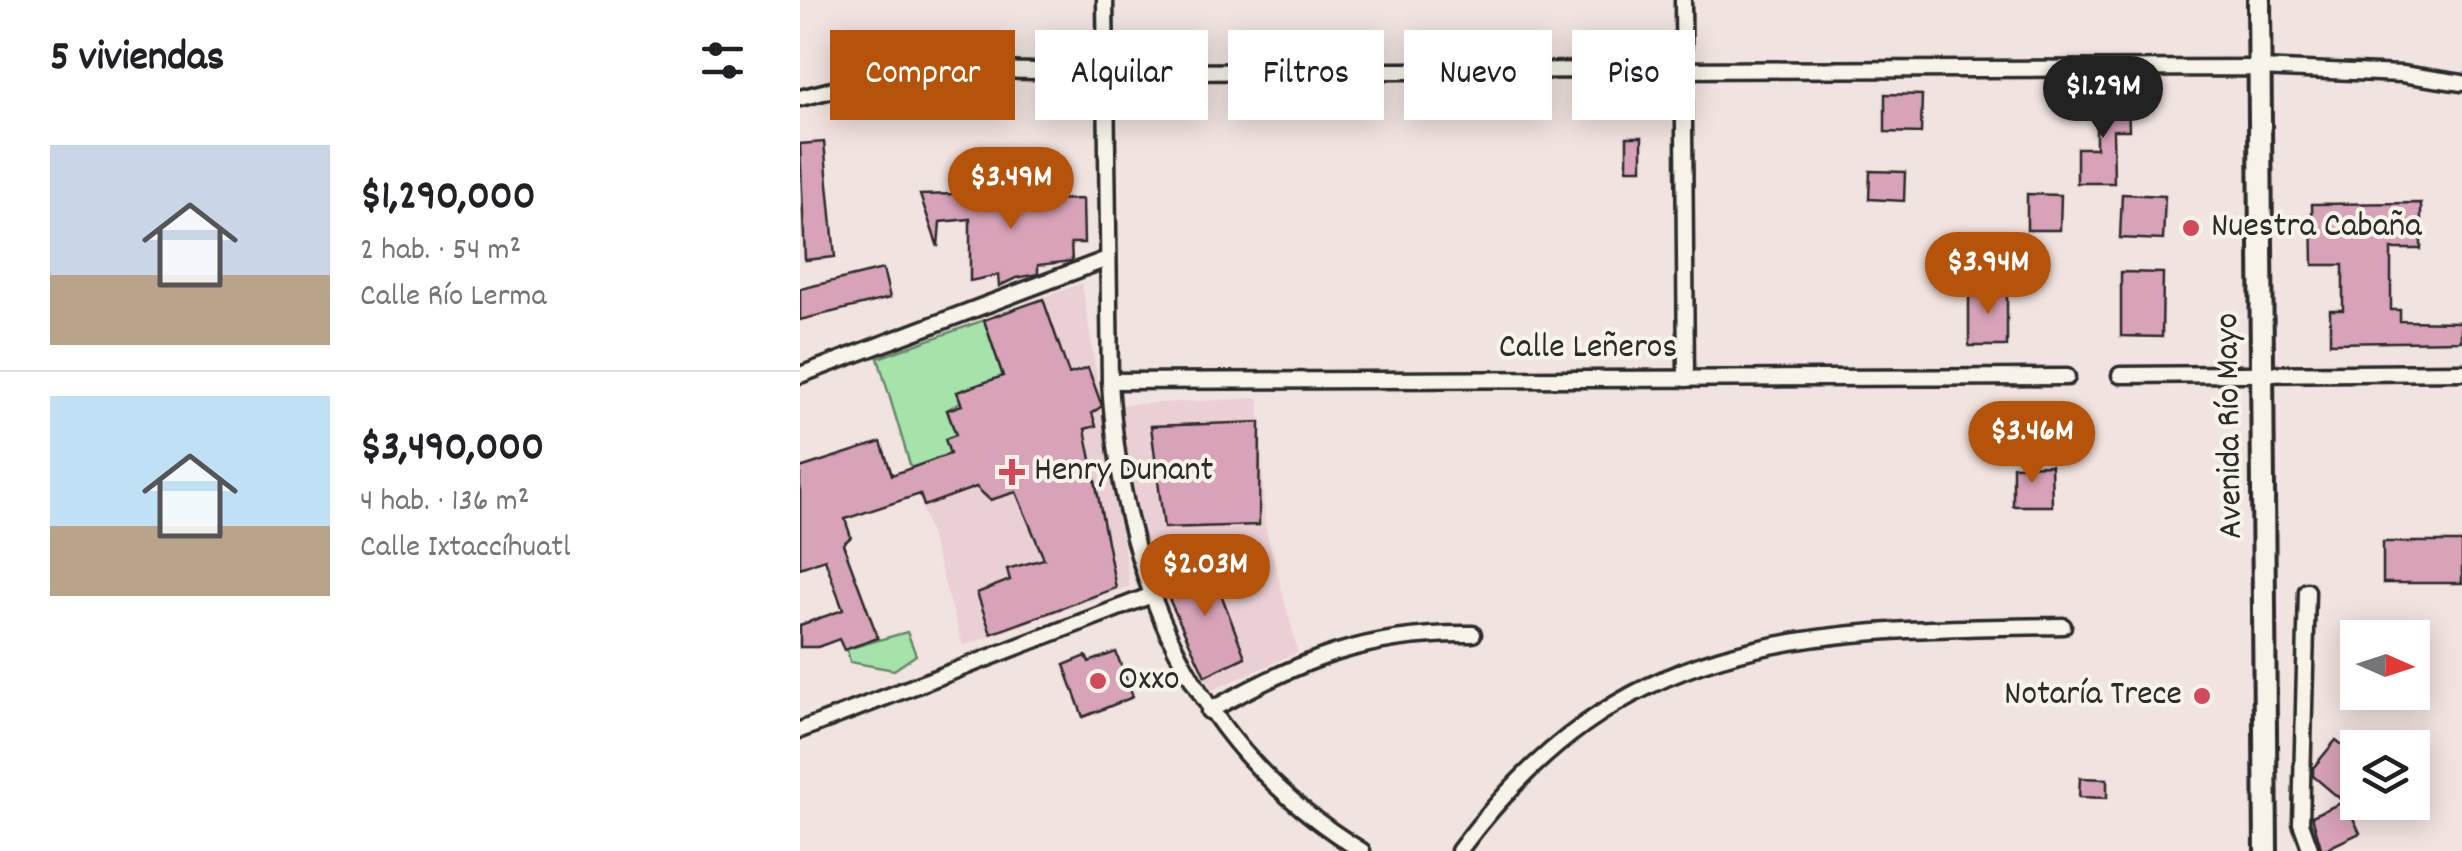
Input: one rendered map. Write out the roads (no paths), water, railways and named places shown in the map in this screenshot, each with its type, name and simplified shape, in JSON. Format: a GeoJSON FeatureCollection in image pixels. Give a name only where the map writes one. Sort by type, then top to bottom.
{"type":"FeatureCollection","features":[{"type":"Feature","properties":{"kind":"street"},"geometry":{"type":"LineString","coordinates":[[1105,0],[1105,30]]}},
{"type":"Feature","properties":{"kind":"street"},"geometry":{"type":"LineString","coordinates":[[1683,0],[1683,30]]}},
{"type":"Feature","properties":{"kind":"street","name":"Avenida Río Mayo"},"geometry":{"type":"LineString","coordinates":[[2259,0],[2266,851]]}},
{"type":"Feature","properties":{"kind":"street"},"geometry":{"type":"LineString","coordinates":[[1695,70],[2258,68],[2402,74],[2462,82]]}},
{"type":"Feature","properties":{"kind":"street"},"geometry":{"type":"LineString","coordinates":[[800,98],[914,69],[1035,71]]}},
{"type":"Feature","properties":{"kind":"street"},"geometry":{"type":"LineString","coordinates":[[1208,72],[1572,70]]}},
{"type":"Feature","properties":{"kind":"street"},"geometry":{"type":"LineString","coordinates":[[1105,120],[1110,381],[1116,460],[1129,523],[1152,595],[1210,711],[1285,798],[1362,851]]}},
{"type":"Feature","properties":{"kind":"street"},"geometry":{"type":"LineString","coordinates":[[1684,120],[1686,379]]}},
{"type":"Feature","properties":{"kind":"street"},"geometry":{"type":"LineString","coordinates":[[800,376],[1107,259]]}},
{"type":"Feature","properties":{"kind":"street"},"geometry":{"type":"LineString","coordinates":[[2120,375],[2462,372]]}},
{"type":"Feature","properties":{"kind":"street","name":"Calle Leñeros"},"geometry":{"type":"LineString","coordinates":[[1110,381],[2067,377]]}},
{"type":"Feature","properties":{"kind":"street"},"geometry":{"type":"LineString","coordinates":[[2308,592],[2301,823],[2311,851]]}},
{"type":"Feature","properties":{"kind":"street"},"geometry":{"type":"LineString","coordinates":[[800,730],[1152,595]]}},
{"type":"Feature","properties":{"kind":"street"},"geometry":{"type":"LineString","coordinates":[[1459,851],[1494,804],[1601,711],[1654,682],[1723,656],[1809,636],[1890,629],[2063,626]]}},
{"type":"Feature","properties":{"kind":"street"},"geometry":{"type":"LineString","coordinates":[[1210,711],[1278,674],[1374,639],[1429,633],[1473,634]]}},
{"type":"Feature","properties":{"kind":"place","name":"Nuestra Cabaña"},"geometry":{"type":"Point","coordinates":[2191,228]}},
{"type":"Feature","properties":{"kind":"place","name":"Henry Dunant"},"geometry":{"type":"Point","coordinates":[1012,472]}},
{"type":"Feature","properties":{"kind":"place","name":"Oxxo"},"geometry":{"type":"Point","coordinates":[1098,681]}},
{"type":"Feature","properties":{"kind":"place","name":"Notaría Trece"},"geometry":{"type":"Point","coordinates":[2202,696]}}]}
